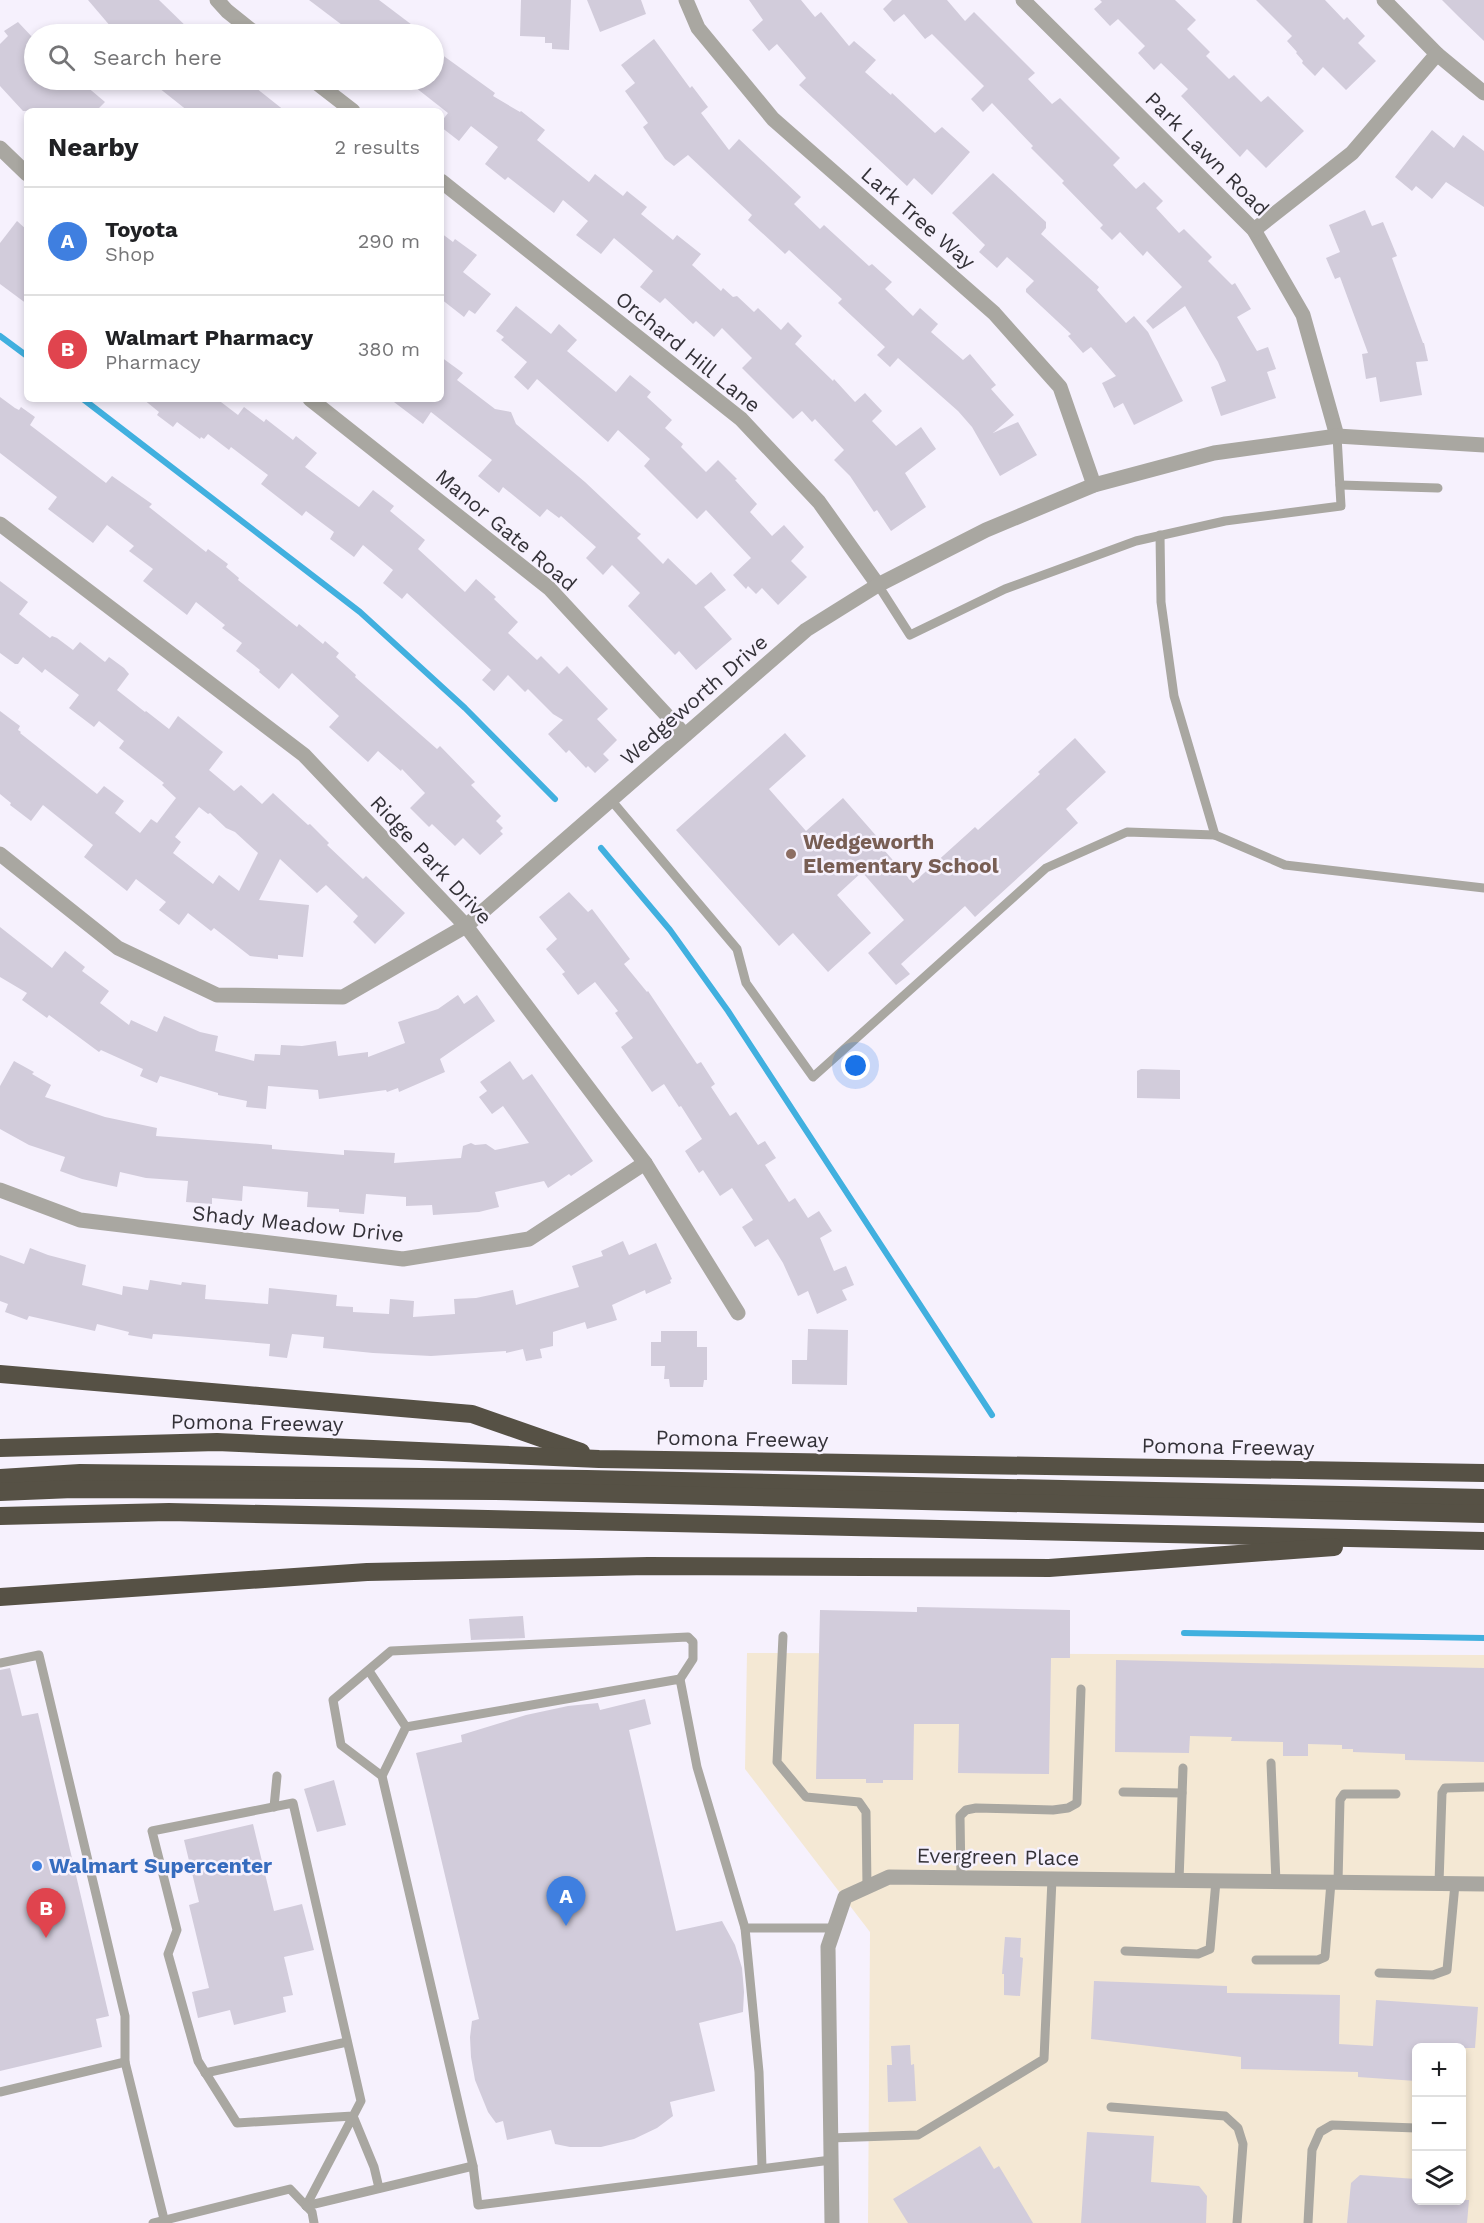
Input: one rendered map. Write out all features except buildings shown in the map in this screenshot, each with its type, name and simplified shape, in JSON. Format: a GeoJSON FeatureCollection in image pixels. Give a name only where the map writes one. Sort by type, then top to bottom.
{"type":"FeatureCollection","features":[{"type":"Feature","properties":{"kind":"highway"},"geometry":{"type":"LineString","coordinates":[[0,1374],[472,1414],[599,1459]]}},
{"type":"Feature","properties":{"kind":"highway","name":"Pomona Freeway"},"geometry":{"type":"LineString","coordinates":[[0,1448],[218,1442],[599,1459],[1484,1473]]}},
{"type":"Feature","properties":{"kind":"highway"},"geometry":{"type":"LineString","coordinates":[[0,1478],[80,1473],[587,1479],[1484,1498]]}},
{"type":"Feature","properties":{"kind":"highway"},"geometry":{"type":"LineString","coordinates":[[0,1492],[73,1489],[495,1491],[1484,1514]]}},
{"type":"Feature","properties":{"kind":"highway"},"geometry":{"type":"LineString","coordinates":[[0,1516],[169,1512],[1484,1540]]}},
{"type":"Feature","properties":{"kind":"highway"},"geometry":{"type":"LineString","coordinates":[[0,1597],[367,1572],[536,1567],[1049,1568],[1443,1540]]}},
{"type":"Feature","properties":{"kind":"street"},"geometry":{"type":"LineString","coordinates":[[217,0],[243,24]]}},
{"type":"Feature","properties":{"kind":"street","name":"Lark Tree Way"},"geometry":{"type":"LineString","coordinates":[[686,0],[699,28],[774,119],[994,313],[1059,387],[1094,485]]}},
{"type":"Feature","properties":{"kind":"street","name":"Park Lawn Road"},"geometry":{"type":"LineString","coordinates":[[1023,0],[1254,230],[1303,315],[1336,436]]}},
{"type":"Feature","properties":{"kind":"street"},"geometry":{"type":"LineString","coordinates":[[1384,0],[1437,54],[1484,93]]}},
{"type":"Feature","properties":{"kind":"street"},"geometry":{"type":"LineString","coordinates":[[1254,230],[1352,153],[1437,54]]}},
{"type":"Feature","properties":{"kind":"street"},"geometry":{"type":"LineString","coordinates":[[326,90],[349,108]]}},
{"type":"Feature","properties":{"kind":"street"},"geometry":{"type":"LineString","coordinates":[[0,148],[24,171]]}},
{"type":"Feature","properties":{"kind":"street","name":"Orchard Hill Lane"},"geometry":{"type":"LineString","coordinates":[[444,183],[741,419],[819,502],[878,585]]}},
{"type":"Feature","properties":{"kind":"street","name":"Manor Gate Road"},"geometry":{"type":"LineString","coordinates":[[314,402],[549,588],[685,735]]}},
{"type":"Feature","properties":{"kind":"street","name":"Wedgeworth Drive"},"geometry":{"type":"LineString","coordinates":[[0,854],[118,948],[218,994],[343,997],[466,926],[806,630],[878,585],[986,530],[1094,485],[1214,453],[1336,436],[1484,445]]}},
{"type":"Feature","properties":{"kind":"street","name":"Ridge Park Drive"},"geometry":{"type":"LineString","coordinates":[[0,524],[304,755],[466,926],[645,1162],[738,1314]]}},
{"type":"Feature","properties":{"kind":"street","name":"Shady Meadow Drive"},"geometry":{"type":"LineString","coordinates":[[0,1190],[80,1220],[403,1259],[529,1239],[645,1162]]}},
{"type":"Feature","properties":{"kind":"street","name":"Evergreen Place"},"geometry":{"type":"LineString","coordinates":[[832,2223],[828,1947],[845,1897],[889,1877],[1484,1884]]}},
{"type":"Feature","properties":{"kind":"lane"},"geometry":{"type":"LineString","coordinates":[[878,585],[910,636],[1005,589],[1136,541],[1225,522],[1341,506],[1336,436]]}},
{"type":"Feature","properties":{"kind":"lane"},"geometry":{"type":"LineString","coordinates":[[1340,485],[1438,488]]}},
{"type":"Feature","properties":{"kind":"lane"},"geometry":{"type":"LineString","coordinates":[[1160,536],[1161,602],[1174,696],[1215,834]]}},
{"type":"Feature","properties":{"kind":"lane"},"geometry":{"type":"LineString","coordinates":[[611,800],[737,949],[746,983],[813,1077],[1046,868],[1127,832],[1215,834],[1285,865],[1484,888]]}},
{"type":"Feature","properties":{"kind":"lane"},"geometry":{"type":"LineString","coordinates":[[783,1636],[777,1762],[807,1797],[859,1802],[866,1812],[867,1887]]}},
{"type":"Feature","properties":{"kind":"lane"},"geometry":{"type":"LineString","coordinates":[[382,1776],[341,1745],[333,1700],[391,1651],[688,1637],[693,1642],[693,1659],[680,1679],[697,1767],[745,1928],[759,2072],[762,2168]]}},
{"type":"Feature","properties":{"kind":"lane"},"geometry":{"type":"LineString","coordinates":[[0,1664],[39,1655],[125,2016],[125,2062],[165,2222]]}},
{"type":"Feature","properties":{"kind":"lane"},"geometry":{"type":"LineString","coordinates":[[369,1671],[406,1727]]}},
{"type":"Feature","properties":{"kind":"lane"},"geometry":{"type":"LineString","coordinates":[[406,1727],[680,1679]]}},
{"type":"Feature","properties":{"kind":"lane"},"geometry":{"type":"LineString","coordinates":[[961,1878],[960,1816],[966,1810],[976,1808],[1053,1810],[1068,1808],[1077,1803],[1082,1689]]}},
{"type":"Feature","properties":{"kind":"lane"},"geometry":{"type":"LineString","coordinates":[[406,1727],[382,1776],[473,2166],[478,2205],[831,2160]]}},
{"type":"Feature","properties":{"kind":"lane"},"geometry":{"type":"LineString","coordinates":[[1271,1763],[1276,1882]]}},
{"type":"Feature","properties":{"kind":"lane"},"geometry":{"type":"LineString","coordinates":[[1179,1881],[1183,1768]]}},
{"type":"Feature","properties":{"kind":"lane"},"geometry":{"type":"LineString","coordinates":[[274,1807],[277,1776]]}},
{"type":"Feature","properties":{"kind":"lane"},"geometry":{"type":"LineString","coordinates":[[1439,1883],[1442,1793],[1445,1788],[1484,1787]]}},
{"type":"Feature","properties":{"kind":"lane"},"geometry":{"type":"LineString","coordinates":[[1123,1792],[1182,1793]]}},
{"type":"Feature","properties":{"kind":"lane"},"geometry":{"type":"LineString","coordinates":[[1257,1960],[1325,1958],[1335,1882],[1340,1800],[1344,1794],[1396,1794]]}},
{"type":"Feature","properties":{"kind":"lane"},"geometry":{"type":"LineString","coordinates":[[306,2206],[361,2101],[293,1803],[152,1831],[177,1930],[168,1954],[198,2061],[237,2123],[353,2116]]}},
{"type":"Feature","properties":{"kind":"lane"},"geometry":{"type":"LineString","coordinates":[[830,2138],[918,2135],[1044,2059],[1052,1879]]}},
{"type":"Feature","properties":{"kind":"lane"},"geometry":{"type":"LineString","coordinates":[[1125,1952],[1198,1954],[1210,1949],[1215,1881]]}},
{"type":"Feature","properties":{"kind":"lane"},"geometry":{"type":"LineString","coordinates":[[1379,1973],[1433,1976],[1448,1970],[1455,1884]]}},
{"type":"Feature","properties":{"kind":"lane"},"geometry":{"type":"LineString","coordinates":[[745,1928],[834,1928]]}},
{"type":"Feature","properties":{"kind":"lane"},"geometry":{"type":"LineString","coordinates":[[205,2073],[347,2042]]}},
{"type":"Feature","properties":{"kind":"lane"},"geometry":{"type":"LineString","coordinates":[[0,2092],[125,2062]]}},
{"type":"Feature","properties":{"kind":"lane"},"geometry":{"type":"LineString","coordinates":[[1111,2108],[1225,2116],[1238,2128],[1243,2144],[1237,2223]]}},
{"type":"Feature","properties":{"kind":"lane"},"geometry":{"type":"LineString","coordinates":[[353,2116],[374,2167],[379,2188]]}},
{"type":"Feature","properties":{"kind":"lane"},"geometry":{"type":"LineString","coordinates":[[1308,2223],[1312,2150],[1320,2132],[1332,2125],[1412,2128]]}},
{"type":"Feature","properties":{"kind":"lane"},"geometry":{"type":"LineString","coordinates":[[306,2206],[473,2166]]}},
{"type":"Feature","properties":{"kind":"lane"},"geometry":{"type":"LineString","coordinates":[[153,2223],[165,2222],[290,2189],[312,2212],[314,2223]]}},
{"type":"Feature","properties":{"kind":"shaded area"},"geometry":{"type":"Polygon","coordinates":[[[747,1653],[1484,1655],[1484,2223],[868,2223],[870,1932],[745,1769],[747,1653]]]}},
{"type":"Feature","properties":{"kind":"waterway"},"geometry":{"type":"LineString","coordinates":[[0,336],[24,354]]}},
{"type":"Feature","properties":{"kind":"waterway"},"geometry":{"type":"LineString","coordinates":[[87,402],[360,612],[465,708],[555,799]]}},
{"type":"Feature","properties":{"kind":"waterway"},"geometry":{"type":"LineString","coordinates":[[601,848],[670,930],[728,1011],[992,1415]]}},
{"type":"Feature","properties":{"kind":"waterway"},"geometry":{"type":"LineString","coordinates":[[1184,1633],[1484,1638]]}},
{"type":"Feature","properties":{"kind":"place","name":"Wedgeworth Elementary School"},"geometry":{"type":"Point","coordinates":[791,854]}},
{"type":"Feature","properties":{"kind":"place","name":"Walmart Supercenter"},"geometry":{"type":"Point","coordinates":[37,1866]}},
{"type":"Feature","properties":{"kind":"place","name":"Toyota"},"geometry":{"type":"Point","coordinates":[566,1926]}},
{"type":"Feature","properties":{"kind":"place","name":"Walmart Pharmacy"},"geometry":{"type":"Point","coordinates":[46,1938]}}]}
